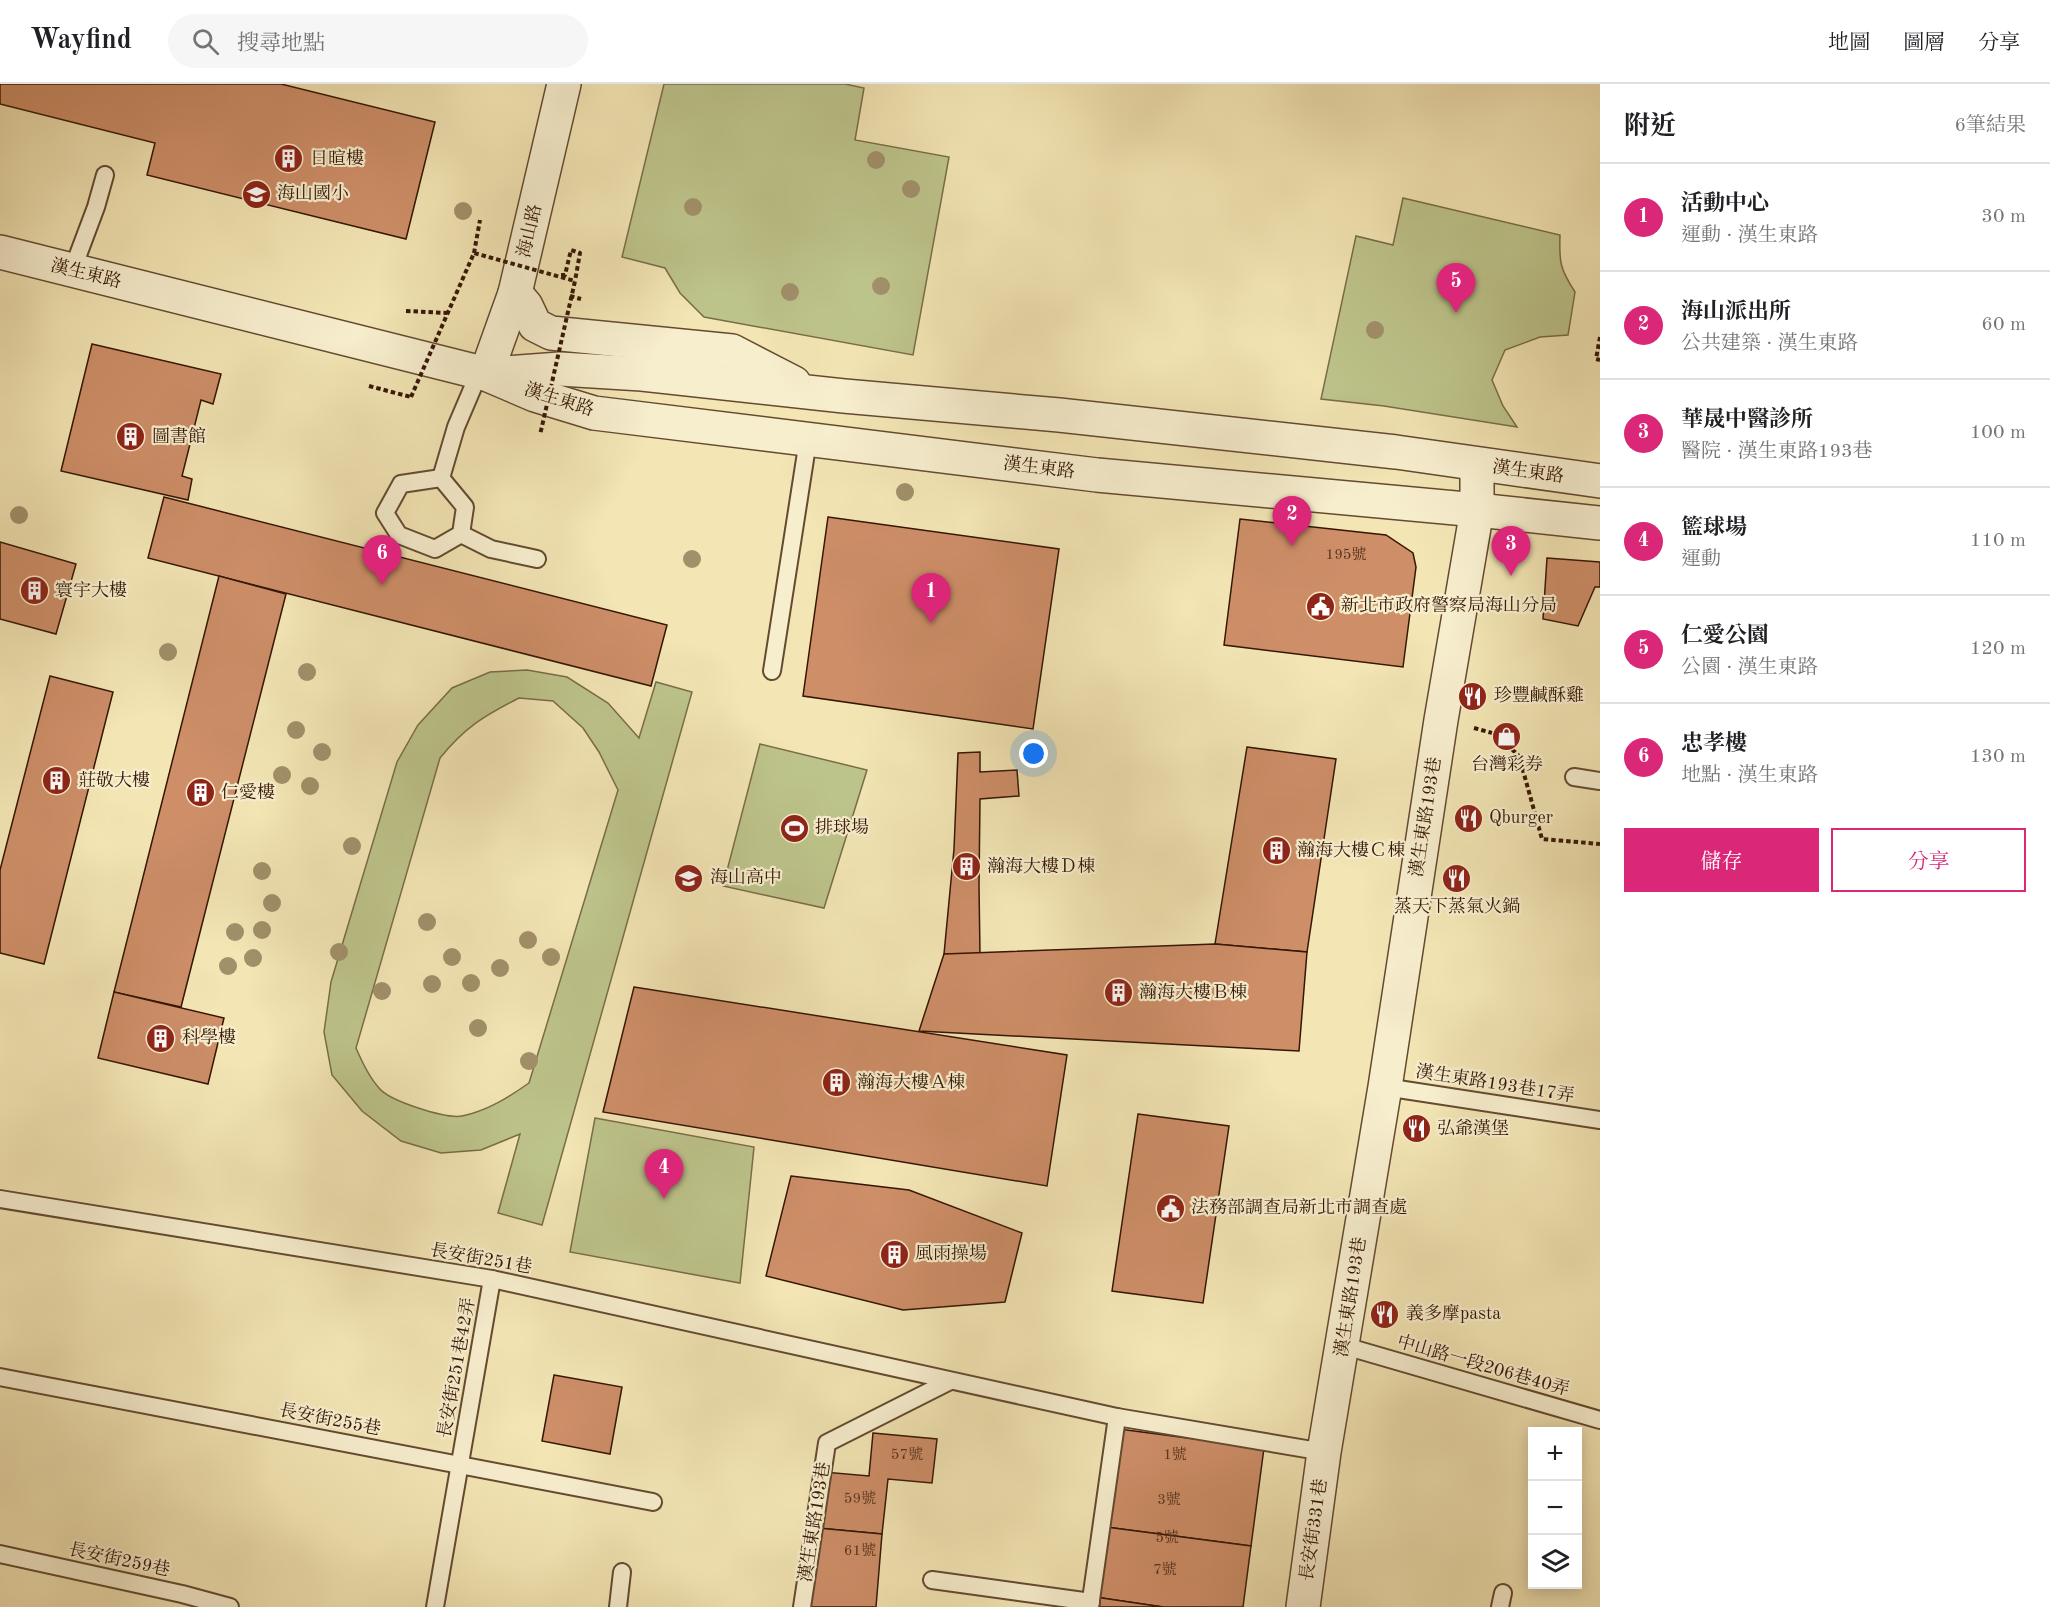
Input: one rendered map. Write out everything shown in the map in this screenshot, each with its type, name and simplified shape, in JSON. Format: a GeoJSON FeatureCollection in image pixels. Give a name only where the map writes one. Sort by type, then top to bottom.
{"type":"FeatureCollection","features":[{"type":"Feature","properties":{"kind":"street","name":"海山路"},"geometry":{"type":"LineString","coordinates":[[482,374],[515,293],[564,84]]}},
{"type":"Feature","properties":{"kind":"street","name":"漢生東路"},"geometry":{"type":"LineString","coordinates":[[1,256],[72,271],[482,374],[535,395],[594,413],[1097,476],[1600,523]]}},
{"type":"Feature","properties":{"kind":"street","name":"漢生東路"},"geometry":{"type":"LineString","coordinates":[[515,293],[526,306],[535,325],[550,333],[732,351],[812,392]]}},
{"type":"Feature","properties":{"kind":"street","name":"漢生東路"},"geometry":{"type":"LineString","coordinates":[[482,374],[560,369],[642,374],[1059,415],[1396,452],[1600,482]]}},
{"type":"Feature","properties":{"kind":"street","name":"漢生東路193巷"},"geometry":{"type":"LineString","coordinates":[[1324,1452],[1385,1087],[1441,720],[1477,510],[1478,465]]}},
{"type":"Feature","properties":{"kind":"street","name":"長安街331巷"},"geometry":{"type":"LineString","coordinates":[[1303,1607],[1324,1452]]}},
{"type":"Feature","properties":{"kind":"lane"},"geometry":{"type":"LineString","coordinates":[[72,271],[96,207],[105,175]]}},
{"type":"Feature","properties":{"kind":"lane"},"geometry":{"type":"LineString","coordinates":[[441,478],[456,427],[482,374]]}},
{"type":"Feature","properties":{"kind":"lane"},"geometry":{"type":"LineString","coordinates":[[772,671],[808,440]]}},
{"type":"Feature","properties":{"kind":"lane"},"geometry":{"type":"LineString","coordinates":[[441,478],[465,507],[461,534]]}},
{"type":"Feature","properties":{"kind":"lane"},"geometry":{"type":"LineString","coordinates":[[441,478],[401,484],[384,513],[399,536],[435,549],[461,534]]}},
{"type":"Feature","properties":{"kind":"lane"},"geometry":{"type":"LineString","coordinates":[[461,534],[491,549],[537,559]]}},
{"type":"Feature","properties":{"kind":"lane"},"geometry":{"type":"LineString","coordinates":[[1574,777],[1600,782]]}},
{"type":"Feature","properties":{"kind":"lane","name":"漢生東路193巷17弄"},"geometry":{"type":"LineString","coordinates":[[1385,1087],[1600,1119]]}},
{"type":"Feature","properties":{"kind":"lane","name":"長安街251巷"},"geometry":{"type":"LineString","coordinates":[[0,1199],[492,1279],[950,1381]]}},
{"type":"Feature","properties":{"kind":"lane","name":"長安街251巷42弄"},"geometry":{"type":"LineString","coordinates":[[435,1607],[492,1279]]}},
{"type":"Feature","properties":{"kind":"lane","name":"中山路一段206巷40弄"},"geometry":{"type":"LineString","coordinates":[[1355,1349],[1600,1420]]}},
{"type":"Feature","properties":{"kind":"lane","name":"長安街255巷"},"geometry":{"type":"LineString","coordinates":[[0,1377],[653,1502]]}},
{"type":"Feature","properties":{"kind":"lane"},"geometry":{"type":"LineString","coordinates":[[950,1381],[1117,1417],[1324,1452]]}},
{"type":"Feature","properties":{"kind":"lane","name":"漢生東路193巷"},"geometry":{"type":"LineString","coordinates":[[802,1607],[827,1443],[950,1381]]}},
{"type":"Feature","properties":{"kind":"lane"},"geometry":{"type":"LineString","coordinates":[[932,1580],[1091,1604],[1117,1417]]}},
{"type":"Feature","properties":{"kind":"lane","name":"長安街259巷"},"geometry":{"type":"LineString","coordinates":[[0,1554],[182,1594],[230,1607]]}},
{"type":"Feature","properties":{"kind":"lane"},"geometry":{"type":"LineString","coordinates":[[618,1607],[622,1572]]}},
{"type":"Feature","properties":{"kind":"path"},"geometry":{"type":"LineString","coordinates":[[369,386],[411,397],[474,253],[480,220]]}},
{"type":"Feature","properties":{"kind":"path"},"geometry":{"type":"LineString","coordinates":[[540,435],[580,253],[572,250],[565,275],[561,274]]}},
{"type":"Feature","properties":{"kind":"path"},"geometry":{"type":"LineString","coordinates":[[474,253],[575,281]]}},
{"type":"Feature","properties":{"kind":"path"},"geometry":{"type":"LineString","coordinates":[[406,311],[447,313]]}},
{"type":"Feature","properties":{"kind":"path"},"geometry":{"type":"LineString","coordinates":[[1598,359],[1600,337]]}},
{"type":"Feature","properties":{"kind":"path"},"geometry":{"type":"LineString","coordinates":[[1441,720],[1496,734],[1519,756],[1542,839],[1600,844]]}},
{"type":"Feature","properties":{"kind":"green space"},"geometry":{"type":"Polygon","coordinates":[[[664,84],[845,84],[864,88],[855,140],[949,157],[913,355],[704,317],[680,293],[665,268],[622,257],[664,84]]]}},
{"type":"Feature","properties":{"kind":"green space"},"geometry":{"type":"Polygon","coordinates":[[[1403,198],[1560,235],[1562,265],[1575,292],[1568,335],[1540,337],[1505,350],[1492,380],[1503,406],[1517,427],[1384,406],[1321,399],[1356,236],[1393,245],[1403,198]]]}},
{"type":"Feature","properties":{"kind":"green space"},"geometry":{"type":"Polygon","coordinates":[[[527,670],[567,677],[608,703],[639,738],[656,682],[692,692],[542,1225],[498,1213],[520,1134],[481,1150],[441,1153],[401,1141],[362,1111],[332,1075],[324,1032],[331,982],[397,762],[418,725],[452,688],[490,672],[527,670]],[[519,698],[476,723],[440,758],[356,1048],[363,1064],[379,1088],[394,1098],[418,1108],[444,1115],[471,1114],[506,1098],[529,1083],[618,790],[599,752],[583,728],[553,701],[519,698]]]}},
{"type":"Feature","properties":{"kind":"green space","name":"排球場"},"geometry":{"type":"Polygon","coordinates":[[[760,744],[867,770],[824,908],[723,886],[760,744]]]}},
{"type":"Feature","properties":{"kind":"green space"},"geometry":{"type":"Polygon","coordinates":[[[595,1118],[754,1147],[740,1283],[570,1252],[595,1118]]]}},
{"type":"Feature","properties":{"kind":"building","name":"日暄樓"},"geometry":{"type":"Polygon","coordinates":[[[0,84],[281,84],[435,122],[406,239],[147,175],[155,143],[0,104],[0,84]]]}},
{"type":"Feature","properties":{"kind":"building","name":"圖書館"},"geometry":{"type":"Polygon","coordinates":[[[92,344],[221,374],[213,404],[201,400],[182,476],[192,479],[188,500],[61,471],[92,344]]]}},
{"type":"Feature","properties":{"kind":"building"},"geometry":{"type":"Polygon","coordinates":[[[164,497],[667,625],[651,686],[148,558],[164,497]]]}},
{"type":"Feature","properties":{"kind":"building"},"geometry":{"type":"Polygon","coordinates":[[[828,517],[1059,549],[1033,729],[803,696],[828,517]]]}},
{"type":"Feature","properties":{"kind":"building","name":"新北市政府警察局海山分局"},"geometry":{"type":"Polygon","coordinates":[[[1240,519],[1386,535],[1413,553],[1416,567],[1403,667],[1224,645],[1240,519]]]}},
{"type":"Feature","properties":{"kind":"building","name":"寰宇大樓"},"geometry":{"type":"Polygon","coordinates":[[[0,542],[76,564],[56,634],[0,619],[0,542]]]}},
{"type":"Feature","properties":{"kind":"building"},"geometry":{"type":"Polygon","coordinates":[[[1547,558],[1600,562],[1600,587],[1595,587],[1578,626],[1543,619],[1547,558]]]}},
{"type":"Feature","properties":{"kind":"building","name":"仁愛樓"},"geometry":{"type":"Polygon","coordinates":[[[219,576],[286,594],[181,1007],[114,992],[219,576]]]}},
{"type":"Feature","properties":{"kind":"building","name":"莊敬大樓"},"geometry":{"type":"Polygon","coordinates":[[[50,676],[113,692],[44,964],[0,953],[0,870],[50,676]]]}},
{"type":"Feature","properties":{"kind":"building","name":"瀚海大樓Ｃ棟"},"geometry":{"type":"Polygon","coordinates":[[[1247,747],[1336,759],[1307,952],[1215,944],[1247,747]]]}},
{"type":"Feature","properties":{"kind":"building","name":"瀚海大樓Ｄ棟"},"geometry":{"type":"Polygon","coordinates":[[[980,752],[980,772],[1017,770],[1019,796],[980,799],[980,954],[944,954],[954,849],[958,753],[980,752]]]}},
{"type":"Feature","properties":{"kind":"building","name":"瀚海大樓Ｂ棟"},"geometry":{"type":"Polygon","coordinates":[[[1215,944],[1307,952],[1299,1051],[919,1031],[944,954],[1215,944]]]}},
{"type":"Feature","properties":{"kind":"building","name":"瀚海大樓Ａ棟"},"geometry":{"type":"Polygon","coordinates":[[[634,987],[1067,1055],[1047,1186],[603,1112],[634,987]]]}},
{"type":"Feature","properties":{"kind":"building","name":"科學樓"},"geometry":{"type":"Polygon","coordinates":[[[114,992],[224,1018],[208,1084],[98,1058],[114,992]]]}},
{"type":"Feature","properties":{"kind":"building","name":"法務部調查局新北市調查處"},"geometry":{"type":"Polygon","coordinates":[[[1138,1114],[1229,1126],[1203,1303],[1112,1291],[1138,1114]]]}},
{"type":"Feature","properties":{"kind":"building","name":"風雨操場"},"geometry":{"type":"Polygon","coordinates":[[[791,1176],[909,1190],[1022,1233],[1005,1302],[903,1310],[766,1276],[791,1176]]]}},
{"type":"Feature","properties":{"kind":"building"},"geometry":{"type":"Polygon","coordinates":[[[554,1375],[622,1387],[610,1454],[542,1441],[554,1375]]]}},
{"type":"Feature","properties":{"kind":"building"},"geometry":{"type":"Polygon","coordinates":[[[1119,1429],[1264,1448],[1251,1546],[1106,1527],[1119,1429]]]}},
{"type":"Feature","properties":{"kind":"building"},"geometry":{"type":"Polygon","coordinates":[[[873,1433],[937,1439],[932,1483],[888,1479],[882,1534],[818,1528],[824,1472],[869,1476],[873,1433]]]}},
{"type":"Feature","properties":{"kind":"building"},"geometry":{"type":"Polygon","coordinates":[[[1106,1527],[1251,1546],[1243,1607],[1163,1607],[1095,1597],[1106,1527]]]}},
{"type":"Feature","properties":{"kind":"building"},"geometry":{"type":"Polygon","coordinates":[[[818,1528],[882,1534],[876,1607],[810,1607],[818,1528]]]}},
{"type":"Feature","properties":{"kind":"building"},"geometry":{"type":"Polygon","coordinates":[[[1095,1597],[1163,1607],[1094,1607],[1095,1597]]]}},
{"type":"Feature","properties":{"kind":"place","name":"日暄樓"},"geometry":{"type":"Point","coordinates":[289,159]}},
{"type":"Feature","properties":{"kind":"place","name":"海山國小"},"geometry":{"type":"Point","coordinates":[256,194]}},
{"type":"Feature","properties":{"kind":"place","name":"仁愛公園"},"geometry":{"type":"Point","coordinates":[1456,313]}},
{"type":"Feature","properties":{"kind":"place","name":"圖書館"},"geometry":{"type":"Point","coordinates":[131,437]}},
{"type":"Feature","properties":{"kind":"place","name":"海山派出所"},"geometry":{"type":"Point","coordinates":[1292,546]}},
{"type":"Feature","properties":{"kind":"place","name":"華晟中醫診所"},"geometry":{"type":"Point","coordinates":[1511,576]}},
{"type":"Feature","properties":{"kind":"place","name":"忠孝樓"},"geometry":{"type":"Point","coordinates":[382,585]}},
{"type":"Feature","properties":{"kind":"place","name":"寰宇大樓"},"geometry":{"type":"Point","coordinates":[34,591]}},
{"type":"Feature","properties":{"kind":"place","name":"新北市政府警察局海山分局"},"geometry":{"type":"Point","coordinates":[1320,606]}},
{"type":"Feature","properties":{"kind":"place","name":"活動中心"},"geometry":{"type":"Point","coordinates":[931,623]}},
{"type":"Feature","properties":{"kind":"place","name":"珍豐鹹酥雞"},"geometry":{"type":"Point","coordinates":[1473,696]}},
{"type":"Feature","properties":{"kind":"place","name":"台灣彩券"},"geometry":{"type":"Point","coordinates":[1507,736]}},
{"type":"Feature","properties":{"kind":"place","name":"莊敬大樓"},"geometry":{"type":"Point","coordinates":[57,781]}},
{"type":"Feature","properties":{"kind":"place","name":"仁愛樓"},"geometry":{"type":"Point","coordinates":[200,793]}},
{"type":"Feature","properties":{"kind":"place","name":"Qburger"},"geometry":{"type":"Point","coordinates":[1468,818]}},
{"type":"Feature","properties":{"kind":"place","name":"排球場"},"geometry":{"type":"Point","coordinates":[794,828]}},
{"type":"Feature","properties":{"kind":"place","name":"瀚海大樓Ｃ棟"},"geometry":{"type":"Point","coordinates":[1276,851]}},
{"type":"Feature","properties":{"kind":"place","name":"瀚海大樓Ｄ棟"},"geometry":{"type":"Point","coordinates":[966,867]}},
{"type":"Feature","properties":{"kind":"place","name":"海山高中"},"geometry":{"type":"Point","coordinates":[689,878]}},
{"type":"Feature","properties":{"kind":"place","name":"蒸天下蒸氣火鍋"},"geometry":{"type":"Point","coordinates":[1457,878]}},
{"type":"Feature","properties":{"kind":"place","name":"瀚海大樓Ｂ棟"},"geometry":{"type":"Point","coordinates":[1118,993]}},
{"type":"Feature","properties":{"kind":"place","name":"科學樓"},"geometry":{"type":"Point","coordinates":[161,1038]}},
{"type":"Feature","properties":{"kind":"place","name":"瀚海大樓Ａ棟"},"geometry":{"type":"Point","coordinates":[836,1083]}},
{"type":"Feature","properties":{"kind":"place","name":"弘爺漢堡"},"geometry":{"type":"Point","coordinates":[1416,1129]}},
{"type":"Feature","properties":{"kind":"place","name":"籃球場"},"geometry":{"type":"Point","coordinates":[664,1199]}},
{"type":"Feature","properties":{"kind":"place","name":"法務部調查局新北市調查處"},"geometry":{"type":"Point","coordinates":[1170,1208]}},
{"type":"Feature","properties":{"kind":"place","name":"風雨操場"},"geometry":{"type":"Point","coordinates":[894,1254]}},
{"type":"Feature","properties":{"kind":"place","name":"義多摩pasta"},"geometry":{"type":"Point","coordinates":[1385,1314]}}]}
